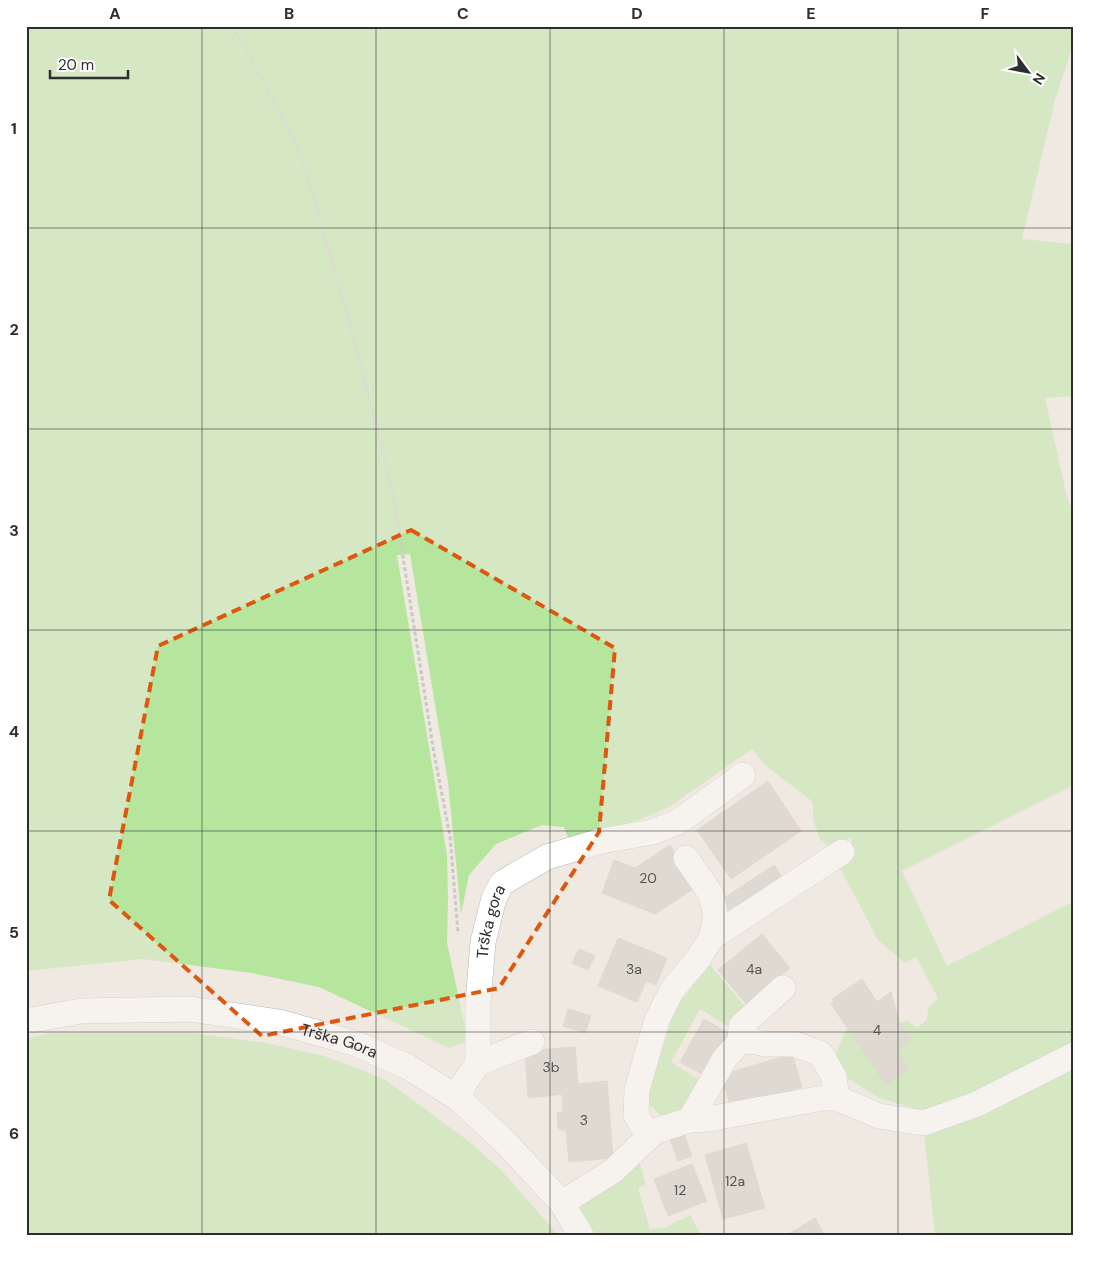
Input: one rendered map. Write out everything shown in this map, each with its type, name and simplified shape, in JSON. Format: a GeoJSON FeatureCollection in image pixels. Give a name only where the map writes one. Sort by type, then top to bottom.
{"type":"FeatureCollection","features":[{"type":"Feature","properties":{"kind":"street","name":"Trška gora"},"geometry":{"type":"LineString","coordinates":[[478,1063],[478,1004],[483,942],[494,898],[502,883],[547,857],[600,841],[652,832],[678,822],[743,775]]}},
{"type":"Feature","properties":{"kind":"street"},"geometry":{"type":"LineString","coordinates":[[711,938],[842,852]]}},
{"type":"Feature","properties":{"kind":"street"},"geometry":{"type":"LineString","coordinates":[[655,1131],[644,1129],[636,1115],[637,1090],[656,1020],[672,990],[698,959],[711,938],[716,918],[711,894],[686,858]]}},
{"type":"Feature","properties":{"kind":"street"},"geometry":{"type":"LineString","coordinates":[[690,1120],[726,1058],[740,1042],[741,1026],[783,988]]}},
{"type":"Feature","properties":{"kind":"street","name":"Trška Gora"},"geometry":{"type":"LineString","coordinates":[[26,1021],[81,1011],[190,1010],[279,1022],[357,1044],[408,1067],[460,1099],[505,1142],[562,1203],[580,1235]]}},
{"type":"Feature","properties":{"kind":"street"},"geometry":{"type":"LineString","coordinates":[[460,1099],[463,1085],[478,1063],[532,1042]]}},
{"type":"Feature","properties":{"kind":"street"},"geometry":{"type":"LineString","coordinates":[[740,1042],[795,1044],[821,1054],[834,1077],[838,1098]]}},
{"type":"Feature","properties":{"kind":"street"},"geometry":{"type":"LineString","coordinates":[[562,1203],[613,1171],[655,1131],[690,1120],[708,1119],[823,1098],[838,1098],[879,1116],[924,1123],[977,1104],[1074,1055]]}},
{"type":"Feature","properties":{"kind":"path"},"geometry":{"type":"LineString","coordinates":[[232,26],[244,45],[300,154],[350,325],[392,487],[434,753],[450,836],[458,940]]}},
{"type":"Feature","properties":{"kind":"highlighted area"},"geometry":{"type":"Polygon","coordinates":[[[411,530],[615,648],[599,832],[499,988],[262,1036],[109,900],[158,646],[411,530]]]}},
{"type":"Feature","properties":{"kind":"green space"},"geometry":{"type":"Polygon","coordinates":[[[26,26],[1074,26],[1074,42],[1055,100],[1022,239],[1074,244],[1074,396],[1045,398],[1066,493],[1074,516],[1074,785],[902,871],[947,966],[1074,901],[1074,1047],[946,1109],[916,1109],[879,1098],[847,1078],[832,1062],[849,1024],[884,1032],[907,1020],[917,1028],[926,1021],[929,1007],[938,998],[916,957],[905,963],[878,940],[839,866],[852,848],[851,837],[833,849],[820,839],[813,820],[813,802],[765,765],[752,749],[669,807],[609,833],[570,843],[564,827],[542,825],[496,844],[469,875],[461,914],[448,782],[410,554],[397,555],[447,855],[447,943],[468,1041],[449,1048],[319,987],[252,973],[143,959],[26,971],[26,26]]]}},
{"type":"Feature","properties":{"kind":"green space"},"geometry":{"type":"Polygon","coordinates":[[[710,965],[749,1011],[734,1030],[700,1009],[671,1062],[701,1081],[683,1113],[663,1117],[645,1101],[675,1008],[710,965]]]}},
{"type":"Feature","properties":{"kind":"green space"},"geometry":{"type":"Polygon","coordinates":[[[48,1033],[193,1033],[266,1043],[324,1056],[357,1068],[387,1081],[471,1143],[500,1169],[553,1229],[556,1235],[26,1235],[26,1039],[48,1033]]]}},
{"type":"Feature","properties":{"kind":"green space"},"geometry":{"type":"Polygon","coordinates":[[[1074,1066],[1074,1235],[935,1235],[924,1132],[1074,1066]]]}},
{"type":"Feature","properties":{"kind":"green space"},"geometry":{"type":"Polygon","coordinates":[[[639,1161],[646,1185],[638,1188],[650,1229],[664,1228],[690,1215],[701,1235],[591,1235],[573,1208],[639,1161]]]}},
{"type":"Feature","properties":{"kind":"building"},"geometry":{"type":"Polygon","coordinates":[[[768,781],[801,831],[731,879],[697,830],[768,781]]]}},
{"type":"Feature","properties":{"kind":"building"},"geometry":{"type":"Polygon","coordinates":[[[670,845],[695,888],[655,914],[602,893],[614,860],[635,868],[670,845]]]}},
{"type":"Feature","properties":{"kind":"building"},"geometry":{"type":"Polygon","coordinates":[[[774,865],[787,884],[730,921],[718,902],[774,865]]]}},
{"type":"Feature","properties":{"kind":"building"},"geometry":{"type":"Polygon","coordinates":[[[762,934],[790,968],[746,1004],[718,970],[762,934]]]}},
{"type":"Feature","properties":{"kind":"building"},"geometry":{"type":"Polygon","coordinates":[[[618,938],[667,958],[656,985],[646,981],[637,1002],[598,986],[618,938]]]}},
{"type":"Feature","properties":{"kind":"building"},"geometry":{"type":"Polygon","coordinates":[[[579,949],[595,956],[588,970],[572,963],[579,949]]]}},
{"type":"Feature","properties":{"kind":"building"},"geometry":{"type":"Polygon","coordinates":[[[862,979],[877,1002],[891,992],[899,1021],[912,1040],[897,1050],[909,1069],[886,1085],[831,1004],[834,1002],[832,999],[862,979]]]}},
{"type":"Feature","properties":{"kind":"building"},"geometry":{"type":"Polygon","coordinates":[[[568,1009],[591,1016],[585,1033],[563,1026],[568,1009]]]}},
{"type":"Feature","properties":{"kind":"building"},"geometry":{"type":"Polygon","coordinates":[[[704,1019],[730,1034],[707,1077],[680,1062],[704,1019]]]}},
{"type":"Feature","properties":{"kind":"building"},"geometry":{"type":"Polygon","coordinates":[[[575,1047],[578,1084],[565,1094],[528,1098],[525,1051],[575,1047]]]}},
{"type":"Feature","properties":{"kind":"building"},"geometry":{"type":"Polygon","coordinates":[[[792,1054],[802,1087],[731,1108],[721,1075],[792,1054]]]}},
{"type":"Feature","properties":{"kind":"building"},"geometry":{"type":"Polygon","coordinates":[[[607,1081],[613,1158],[569,1162],[566,1130],[558,1128],[557,1112],[563,1112],[562,1095],[578,1084],[607,1081]]]}},
{"type":"Feature","properties":{"kind":"building"},"geometry":{"type":"Polygon","coordinates":[[[683,1132],[692,1156],[678,1161],[669,1137],[683,1132]]]}},
{"type":"Feature","properties":{"kind":"building"},"geometry":{"type":"Polygon","coordinates":[[[746,1143],[765,1208],[723,1219],[705,1155],[746,1143]]]}},
{"type":"Feature","properties":{"kind":"building"},"geometry":{"type":"Polygon","coordinates":[[[692,1164],[707,1201],[668,1216],[654,1179],[692,1164]]]}},
{"type":"Feature","properties":{"kind":"building"},"geometry":{"type":"Polygon","coordinates":[[[815,1218],[824,1235],[787,1235],[815,1218]]]}}]}
